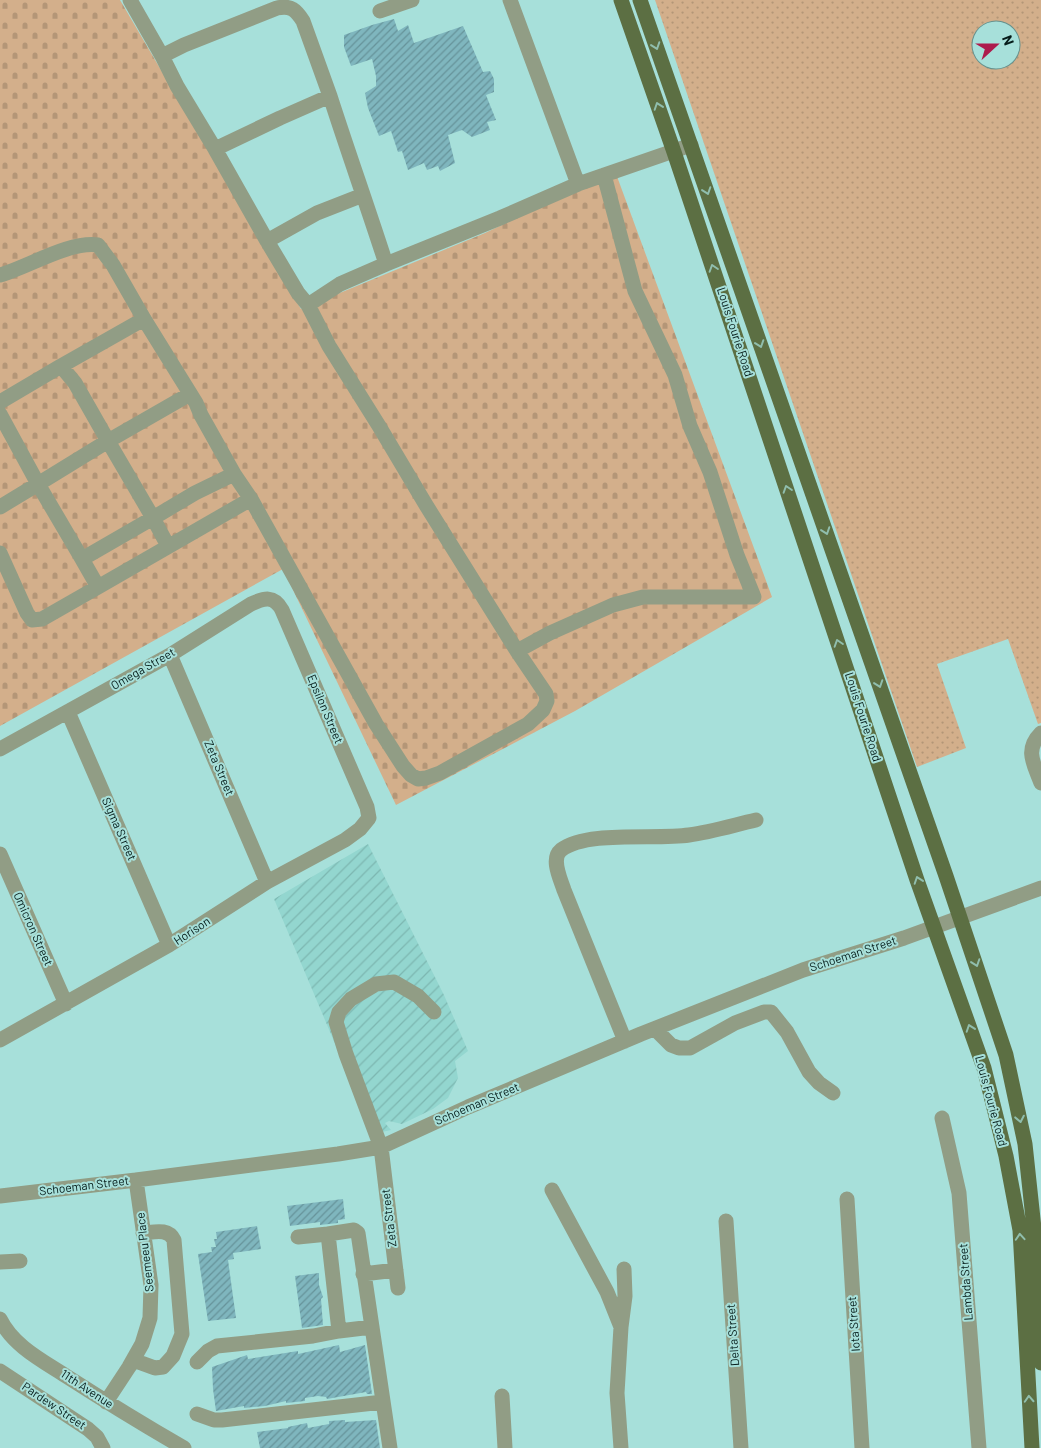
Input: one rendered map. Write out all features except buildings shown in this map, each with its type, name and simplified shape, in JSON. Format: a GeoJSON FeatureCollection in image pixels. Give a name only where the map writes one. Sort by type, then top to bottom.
{"type":"FeatureCollection","features":[{"type":"Feature","properties":{"kind":"main road","name":"Louis Fourie Road"},"geometry":{"type":"LineString","coordinates":[[622,0],[933,926],[984,1068],[1006,1156],[1020,1230],[1032,1448]]}},
{"type":"Feature","properties":{"kind":"main road","name":"Louis Fourie Road"},"geometry":{"type":"LineString","coordinates":[[640,0],[960,916],[1006,1055],[1025,1144],[1034,1228],[1041,1363]]}},
{"type":"Feature","properties":{"kind":"street"},"geometry":{"type":"LineString","coordinates":[[0,275],[76,247],[90,244],[98,245],[190,394],[376,724],[403,766],[411,775],[418,779],[440,773],[528,724],[543,710],[547,701],[546,694],[517,651],[329,346],[308,305],[267,241],[177,86],[130,0]]}},
{"type":"Feature","properties":{"kind":"street"},"geometry":{"type":"LineString","coordinates":[[380,11],[412,0]]}},
{"type":"Feature","properties":{"kind":"street"},"geometry":{"type":"LineString","coordinates":[[510,0],[578,184]]}},
{"type":"Feature","properties":{"kind":"street"},"geometry":{"type":"LineString","coordinates":[[162,56],[184,45],[277,8],[284,6],[297,11],[303,21],[330,96],[386,264]]}},
{"type":"Feature","properties":{"kind":"street"},"geometry":{"type":"LineString","coordinates":[[215,149],[330,96]]}},
{"type":"Feature","properties":{"kind":"street"},"geometry":{"type":"LineString","coordinates":[[308,305],[340,284],[386,264],[578,184],[691,145]]}},
{"type":"Feature","properties":{"kind":"street"},"geometry":{"type":"LineString","coordinates":[[517,651],[550,633],[613,605],[643,597],[754,597],[737,555],[710,472],[690,426],[674,375],[635,291],[604,175]]}},
{"type":"Feature","properties":{"kind":"street"},"geometry":{"type":"LineString","coordinates":[[267,241],[318,213],[363,195]]}},
{"type":"Feature","properties":{"kind":"street"},"geometry":{"type":"LineString","coordinates":[[0,402],[144,319]]}},
{"type":"Feature","properties":{"kind":"street"},"geometry":{"type":"LineString","coordinates":[[61,366],[75,383],[168,546]]}},
{"type":"Feature","properties":{"kind":"street"},"geometry":{"type":"LineString","coordinates":[[0,507],[108,441],[190,394]]}},
{"type":"Feature","properties":{"kind":"street"},"geometry":{"type":"LineString","coordinates":[[0,414],[98,587]]}},
{"type":"Feature","properties":{"kind":"street"},"geometry":{"type":"LineString","coordinates":[[82,559],[195,493],[234,474]]}},
{"type":"Feature","properties":{"kind":"street"},"geometry":{"type":"LineString","coordinates":[[0,553],[27,613],[32,620],[42,619],[250,499]]}},
{"type":"Feature","properties":{"kind":"street","name":"Omega Street"},"geometry":{"type":"LineString","coordinates":[[0,749],[170,655],[251,604],[264,598],[277,602],[282,610]]}},
{"type":"Feature","properties":{"kind":"street","name":"Epsilon Street"},"geometry":{"type":"LineString","coordinates":[[282,610],[367,807]]}},
{"type":"Feature","properties":{"kind":"street","name":"Zeta Street"},"geometry":{"type":"LineString","coordinates":[[170,655],[268,882]]}},
{"type":"Feature","properties":{"kind":"street","name":"Sigma Street"},"geometry":{"type":"LineString","coordinates":[[68,712],[170,946]]}},
{"type":"Feature","properties":{"kind":"street"},"geometry":{"type":"LineString","coordinates":[[1039,736],[1031,750],[1041,783]]}},
{"type":"Feature","properties":{"kind":"street","name":"Horison"},"geometry":{"type":"LineString","coordinates":[[0,1040],[170,946],[268,882],[345,840],[360,829],[369,818],[367,807]]}},
{"type":"Feature","properties":{"kind":"street"},"geometry":{"type":"LineString","coordinates":[[625,1041],[564,890],[557,866],[559,853],[574,844],[594,839],[688,836],[756,820]]}},
{"type":"Feature","properties":{"kind":"street","name":"Omicron Street"},"geometry":{"type":"LineString","coordinates":[[0,854],[66,1004]]}},
{"type":"Feature","properties":{"kind":"street","name":"Schoeman Street"},"geometry":{"type":"LineString","coordinates":[[0,1196],[381,1147],[468,1107],[625,1041],[803,970],[904,938],[1041,888]]}},
{"type":"Feature","properties":{"kind":"street","name":"Zeta Street"},"geometry":{"type":"LineString","coordinates":[[398,1288],[381,1147],[337,1030],[336,1022],[339,1012],[351,999],[376,984],[394,982],[418,996],[434,1012]]}},
{"type":"Feature","properties":{"kind":"street"},"geometry":{"type":"LineString","coordinates":[[655,1029],[671,1045],[679,1048],[690,1048],[735,1023],[764,1012],[771,1012],[788,1032],[810,1072],[819,1083],[833,1093]]}},
{"type":"Feature","properties":{"kind":"street","name":"Lambda Street"},"geometry":{"type":"LineString","coordinates":[[942,1118],[959,1193],[979,1448]]}},
{"type":"Feature","properties":{"kind":"street","name":"Seemeeu Place"},"geometry":{"type":"LineString","coordinates":[[106,1402],[142,1344],[150,1318],[151,1285],[136,1180]]}},
{"type":"Feature","properties":{"kind":"street"},"geometry":{"type":"LineString","coordinates":[[552,1190],[607,1292],[621,1327]]}},
{"type":"Feature","properties":{"kind":"street","name":"Iota Street"},"geometry":{"type":"LineString","coordinates":[[847,1199],[862,1448]]}},
{"type":"Feature","properties":{"kind":"street","name":"Delta Street"},"geometry":{"type":"LineString","coordinates":[[726,1221],[741,1448]]}},
{"type":"Feature","properties":{"kind":"street"},"geometry":{"type":"LineString","coordinates":[[298,1237],[354,1230],[358,1233],[390,1448]]}},
{"type":"Feature","properties":{"kind":"street"},"geometry":{"type":"LineString","coordinates":[[133,1360],[155,1368],[163,1367],[173,1356],[182,1334],[174,1240],[170,1234],[165,1232],[143,1233]]}},
{"type":"Feature","properties":{"kind":"street"},"geometry":{"type":"LineString","coordinates":[[328,1234],[339,1331]]}},
{"type":"Feature","properties":{"kind":"street"},"geometry":{"type":"LineString","coordinates":[[0,1262],[20,1261]]}},
{"type":"Feature","properties":{"kind":"street"},"geometry":{"type":"LineString","coordinates":[[621,1448],[616,1393],[625,1296],[624,1269]]}},
{"type":"Feature","properties":{"kind":"street"},"geometry":{"type":"LineString","coordinates":[[363,1274],[396,1270]]}},
{"type":"Feature","properties":{"kind":"street","name":"11th Avenue"},"geometry":{"type":"LineString","coordinates":[[0,1320],[8,1334],[28,1351],[106,1402],[184,1448]]}},
{"type":"Feature","properties":{"kind":"street"},"geometry":{"type":"LineString","coordinates":[[197,1362],[211,1348],[217,1346],[312,1336],[372,1327]]}},
{"type":"Feature","properties":{"kind":"street","name":"Pardew Street"},"geometry":{"type":"LineString","coordinates":[[0,1370],[88,1429],[97,1437],[103,1448]]}},
{"type":"Feature","properties":{"kind":"street"},"geometry":{"type":"LineString","coordinates":[[502,1396],[505,1448]]}},
{"type":"Feature","properties":{"kind":"street"},"geometry":{"type":"LineString","coordinates":[[196,1414],[214,1420],[222,1420],[383,1402]]}},
{"type":"Feature","properties":{"kind":"shaded area"},"geometry":{"type":"Polygon","coordinates":[[[368,844],[444,995],[468,1051],[455,1061],[458,1078],[448,1098],[433,1109],[402,1124],[389,1121],[385,1123],[391,1130],[373,1134],[274,899],[368,844]]]}},
{"type":"Feature","properties":{"kind":"green space"},"geometry":{"type":"Polygon","coordinates":[[[0,0],[120,0],[301,309],[485,233],[615,171],[772,597],[575,711],[396,805],[283,569],[0,726],[0,0]]]}},
{"type":"Feature","properties":{"kind":"green space"},"geometry":{"type":"Polygon","coordinates":[[[655,0],[1041,0],[1041,723],[1038,724],[1008,639],[937,664],[966,748],[917,767],[655,0]]]}}]}
